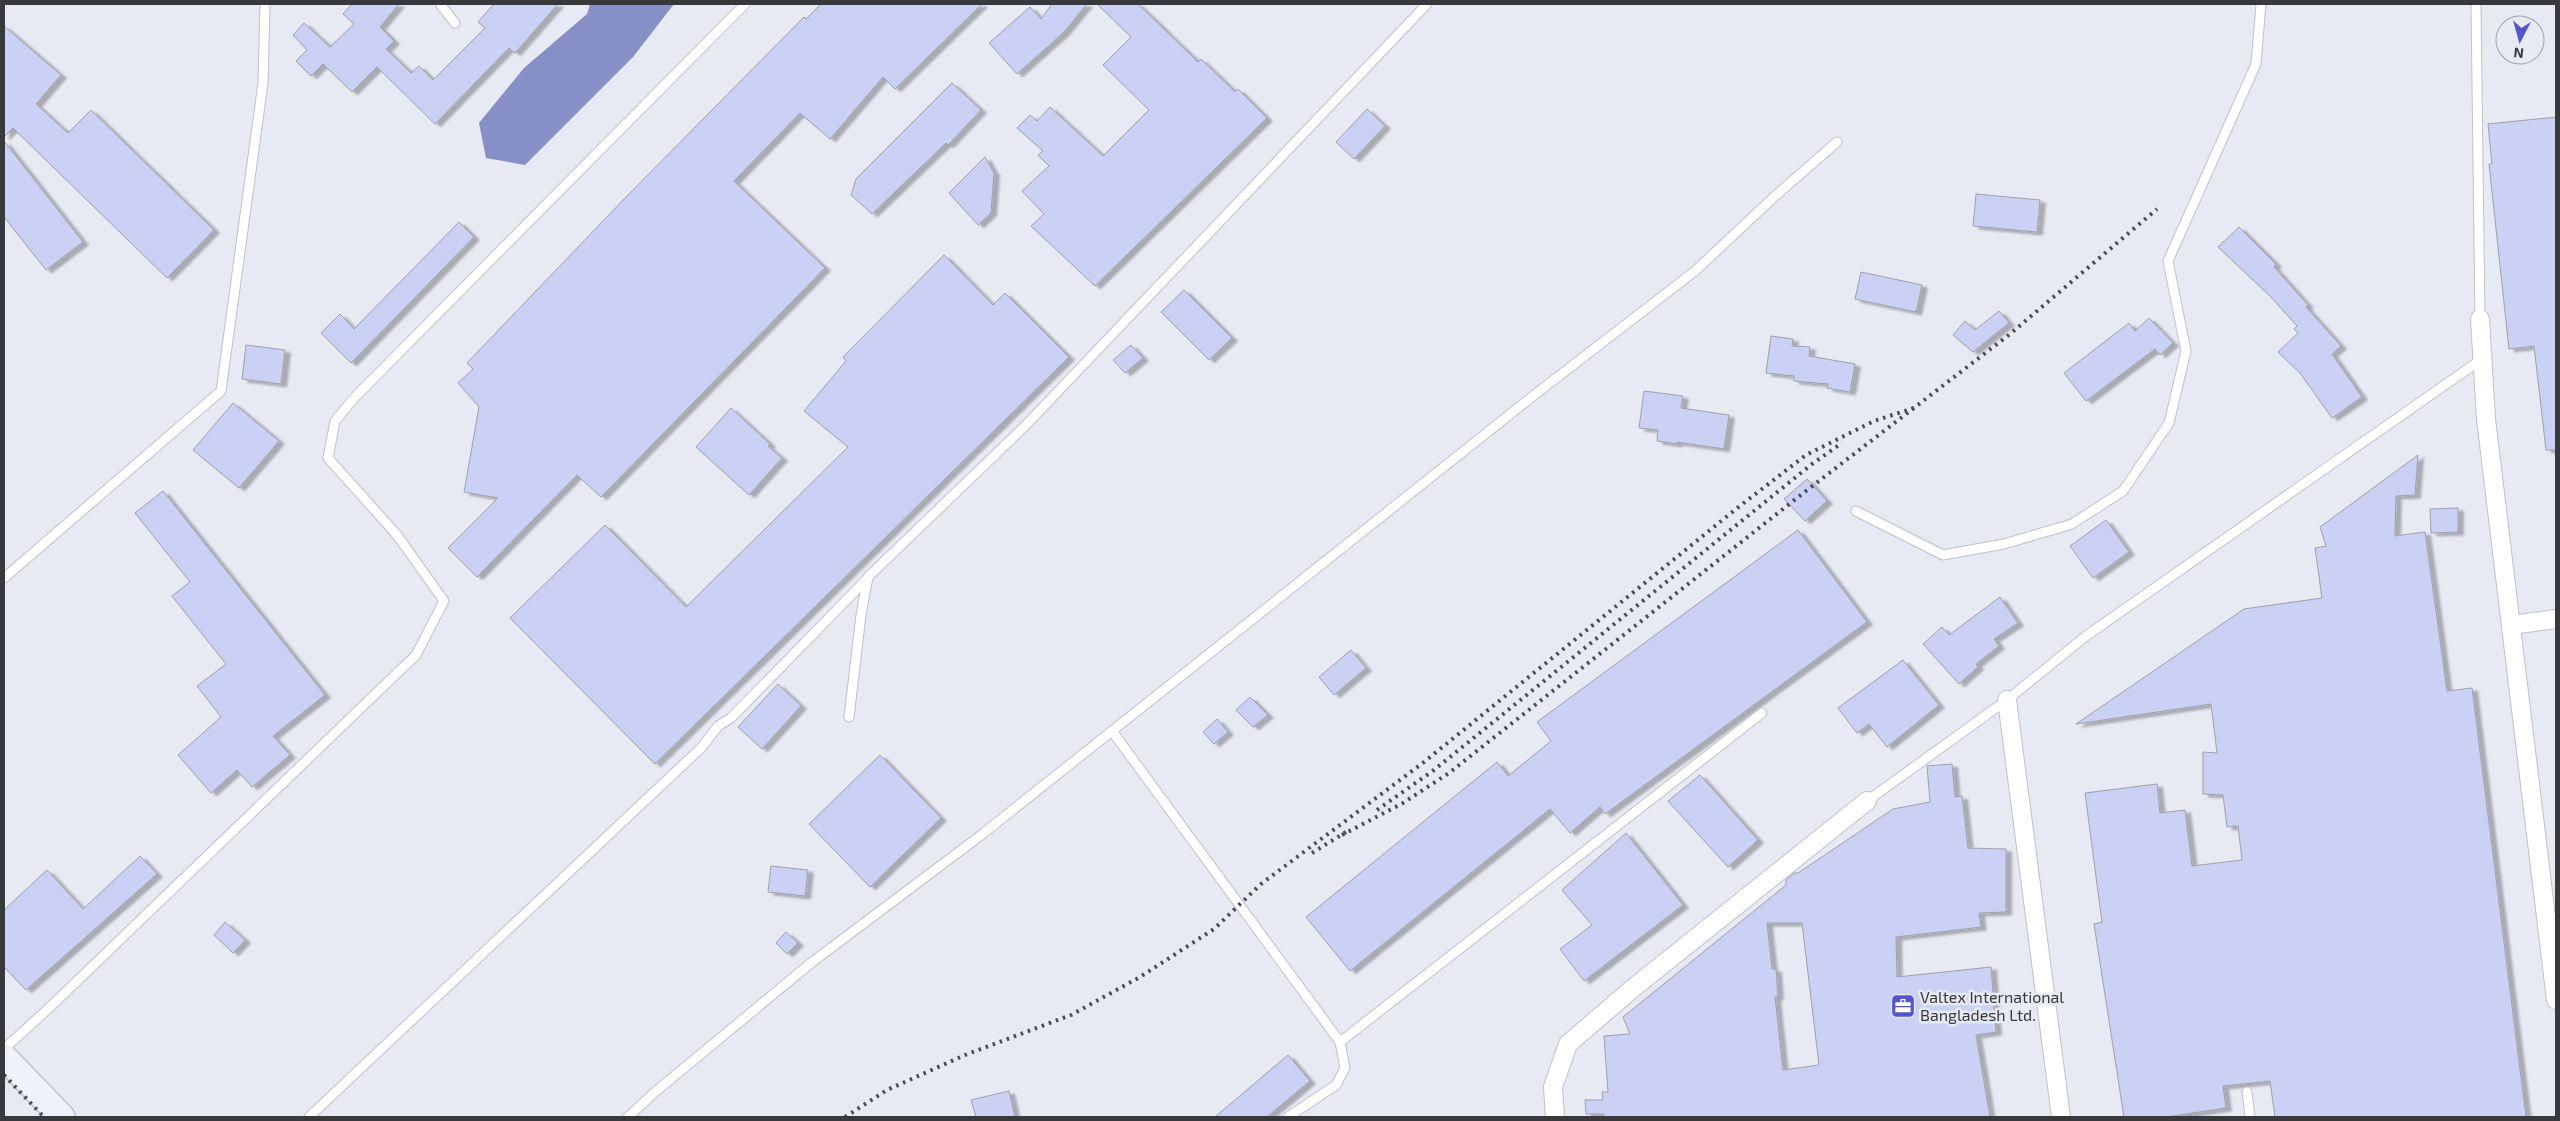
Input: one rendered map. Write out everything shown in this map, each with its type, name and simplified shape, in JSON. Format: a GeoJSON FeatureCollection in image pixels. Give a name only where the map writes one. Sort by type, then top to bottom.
{"type":"FeatureCollection","features":[{"type":"Feature","properties":{"kind":"main road"},"geometry":{"type":"LineString","coordinates":[[4,1058],[62,1117]]}},
{"type":"Feature","properties":{"kind":"street"},"geometry":{"type":"LineString","coordinates":[[2480,319],[2486,419],[2556,1000]]}},
{"type":"Feature","properties":{"kind":"street"},"geometry":{"type":"LineString","coordinates":[[2512,625],[2556,619]]}},
{"type":"Feature","properties":{"kind":"street"},"geometry":{"type":"LineString","coordinates":[[2007,700],[2061,1117]]}},
{"type":"Feature","properties":{"kind":"street"},"geometry":{"type":"LineString","coordinates":[[1555,1117],[1553,1088],[1568,1044],[1632,989],[1867,801]]}},
{"type":"Feature","properties":{"kind":"lane"},"geometry":{"type":"LineString","coordinates":[[4,578],[221,391],[263,83],[265,4]]}},
{"type":"Feature","properties":{"kind":"lane"},"geometry":{"type":"LineString","coordinates":[[440,4],[455,23]]}},
{"type":"Feature","properties":{"kind":"lane"},"geometry":{"type":"LineString","coordinates":[[4,1049],[416,655],[444,601],[397,535],[328,458],[335,421],[355,397],[449,301],[745,4]]}},
{"type":"Feature","properties":{"kind":"lane"},"geometry":{"type":"LineString","coordinates":[[309,1117],[702,746],[718,726],[732,718],[868,577],[1026,425],[1427,4]]}},
{"type":"Feature","properties":{"kind":"lane"},"geometry":{"type":"LineString","coordinates":[[1856,511],[1943,555],[2004,544],[2072,524],[2123,491],[2170,423],[2186,351],[2168,260],[2256,64],[2261,4]]}},
{"type":"Feature","properties":{"kind":"lane"},"geometry":{"type":"LineString","coordinates":[[2476,4],[2480,319]]}},
{"type":"Feature","properties":{"kind":"lane"},"geometry":{"type":"LineString","coordinates":[[628,1117],[655,1092],[811,963],[980,836],[1163,688],[1696,271],[1774,197],[1837,142]]}},
{"type":"Feature","properties":{"kind":"lane"},"geometry":{"type":"LineString","coordinates":[[1867,801],[2007,700],[2086,636],[2482,359]]}},
{"type":"Feature","properties":{"kind":"lane"},"geometry":{"type":"LineString","coordinates":[[849,717],[861,615],[868,577]]}},
{"type":"Feature","properties":{"kind":"lane"},"geometry":{"type":"LineString","coordinates":[[1340,1042],[1762,713]]}},
{"type":"Feature","properties":{"kind":"lane"},"geometry":{"type":"LineString","coordinates":[[1112,731],[1340,1042],[1345,1068],[1336,1085],[1288,1117]]}},
{"type":"Feature","properties":{"kind":"lane"},"geometry":{"type":"LineString","coordinates":[[2247,1092],[2250,1117]]}},
{"type":"Feature","properties":{"kind":"water"},"geometry":{"type":"Polygon","coordinates":[[[590,4],[674,4],[633,57],[525,165],[486,158],[479,123],[524,68],[587,14],[590,4]]]}},
{"type":"Feature","properties":{"kind":"building"},"geometry":{"type":"Polygon","coordinates":[[[352,4],[399,4],[380,27],[394,41],[386,49],[411,73],[419,66],[433,80],[485,28],[478,22],[494,4],[558,4],[515,53],[509,48],[435,124],[377,67],[352,92],[323,64],[311,76],[296,61],[307,50],[293,35],[304,23],[330,47],[354,24],[343,14],[352,4]]]}},
{"type":"Feature","properties":{"kind":"building"},"geometry":{"type":"Polygon","coordinates":[[[821,4],[982,4],[895,89],[883,77],[830,139],[800,113],[734,181],[825,268],[601,497],[577,475],[477,577],[448,548],[498,498],[464,492],[479,407],[458,383],[473,369],[467,363],[625,198],[804,17],[806,19],[821,4]]]}},
{"type":"Feature","properties":{"kind":"building"},"geometry":{"type":"Polygon","coordinates":[[[1052,4],[1087,4],[1064,32],[1017,74],[989,43],[1030,7],[1041,19],[1052,4]]]}},
{"type":"Feature","properties":{"kind":"building"},"geometry":{"type":"Polygon","coordinates":[[[1097,4],[1138,4],[1198,62],[1201,59],[1235,92],[1238,89],[1267,118],[1095,286],[1031,226],[1044,214],[1022,191],[1049,166],[1038,155],[1043,151],[1017,128],[1030,115],[1037,121],[1050,107],[1103,156],[1149,110],[1103,65],[1131,37],[1097,4]]]}},
{"type":"Feature","properties":{"kind":"building"},"geometry":{"type":"Polygon","coordinates":[[[4,26],[61,75],[36,104],[68,133],[91,110],[214,230],[167,278],[13,128],[4,137],[4,26]]]}},
{"type":"Feature","properties":{"kind":"building"},"geometry":{"type":"Polygon","coordinates":[[[952,83],[981,110],[948,145],[946,143],[872,214],[851,195],[856,179],[952,83]]]}},
{"type":"Feature","properties":{"kind":"building"},"geometry":{"type":"Polygon","coordinates":[[[1367,109],[1385,126],[1354,159],[1336,142],[1367,109]]]}},
{"type":"Feature","properties":{"kind":"building"},"geometry":{"type":"Polygon","coordinates":[[[2556,117],[2556,450],[2546,450],[2534,346],[2509,349],[2489,164],[2492,164],[2488,124],[2556,117]]]}},
{"type":"Feature","properties":{"kind":"building"},"geometry":{"type":"Polygon","coordinates":[[[4,141],[83,242],[46,270],[4,217],[4,141]]]}},
{"type":"Feature","properties":{"kind":"building"},"geometry":{"type":"Polygon","coordinates":[[[985,157],[994,173],[991,213],[978,225],[949,193],[985,157]]]}},
{"type":"Feature","properties":{"kind":"building"},"geometry":{"type":"Polygon","coordinates":[[[1976,194],[2040,200],[2037,232],[1973,226],[1976,194]]]}},
{"type":"Feature","properties":{"kind":"building"},"geometry":{"type":"Polygon","coordinates":[[[459,222],[474,237],[351,363],[321,333],[340,314],[354,329],[459,222]]]}},
{"type":"Feature","properties":{"kind":"building"},"geometry":{"type":"Polygon","coordinates":[[[2239,227],[2276,264],[2274,267],[2341,346],[2332,354],[2362,397],[2332,418],[2300,373],[2278,352],[2298,333],[2294,329],[2297,326],[2270,296],[2218,247],[2239,227]]]}},
{"type":"Feature","properties":{"kind":"building"},"geometry":{"type":"Polygon","coordinates":[[[944,255],[993,305],[1005,293],[1069,357],[655,764],[510,618],[605,525],[686,607],[848,447],[804,411],[846,361],[843,357],[944,255]]]}},
{"type":"Feature","properties":{"kind":"building"},"geometry":{"type":"Polygon","coordinates":[[[1861,272],[1922,285],[1916,312],[1855,299],[1861,272]]]}},
{"type":"Feature","properties":{"kind":"building"},"geometry":{"type":"Polygon","coordinates":[[[1184,290],[1232,338],[1209,360],[1161,312],[1184,290]]]}},
{"type":"Feature","properties":{"kind":"building"},"geometry":{"type":"Polygon","coordinates":[[[1999,311],[2009,323],[1973,352],[1953,335],[1965,321],[1975,330],[1999,311]]]}},
{"type":"Feature","properties":{"kind":"building"},"geometry":{"type":"Polygon","coordinates":[[[2149,318],[2173,343],[2160,355],[2155,349],[2086,401],[2064,373],[2129,323],[2135,331],[2149,318]]]}},
{"type":"Feature","properties":{"kind":"building"},"geometry":{"type":"Polygon","coordinates":[[[1771,336],[1793,339],[1792,346],[1810,347],[1809,356],[1855,364],[1850,392],[1827,388],[1828,384],[1794,381],[1794,376],[1766,373],[1771,336]]]}},
{"type":"Feature","properties":{"kind":"building"},"geometry":{"type":"Polygon","coordinates":[[[246,345],[285,350],[281,384],[242,379],[246,345]]]}},
{"type":"Feature","properties":{"kind":"building"},"geometry":{"type":"Polygon","coordinates":[[[1131,345],[1143,358],[1125,373],[1113,360],[1131,345]]]}},
{"type":"Feature","properties":{"kind":"building"},"geometry":{"type":"Polygon","coordinates":[[[1644,391],[1683,396],[1681,408],[1729,415],[1724,449],[1657,441],[1658,430],[1639,428],[1644,391]]]}},
{"type":"Feature","properties":{"kind":"building"},"geometry":{"type":"Polygon","coordinates":[[[233,403],[279,441],[239,488],[193,450],[233,403]]]}},
{"type":"Feature","properties":{"kind":"building"},"geometry":{"type":"Polygon","coordinates":[[[731,408],[770,444],[768,446],[782,458],[749,495],[696,447],[731,408]]]}},
{"type":"Feature","properties":{"kind":"building"},"geometry":{"type":"Polygon","coordinates":[[[2418,455],[2415,495],[2396,496],[2395,536],[2425,532],[2447,691],[2472,688],[2526,1117],[2275,1117],[2270,1081],[2223,1086],[2226,1108],[2166,1117],[2124,1117],[2094,924],[2102,922],[2085,793],[2157,784],[2160,813],[2185,810],[2192,866],[2242,860],[2238,826],[2227,827],[2223,795],[2203,794],[2203,752],[2217,753],[2211,704],[2076,724],[2244,609],[2322,598],[2315,548],[2326,546],[2320,527],[2418,455]]]}},
{"type":"Feature","properties":{"kind":"building"},"geometry":{"type":"Polygon","coordinates":[[[1807,479],[1827,501],[1805,521],[1784,499],[1807,479]]]}},
{"type":"Feature","properties":{"kind":"building"},"geometry":{"type":"Polygon","coordinates":[[[163,491],[325,695],[273,736],[290,755],[252,787],[237,770],[211,793],[178,755],[221,717],[197,686],[226,664],[172,596],[190,582],[135,513],[163,491]]]}},
{"type":"Feature","properties":{"kind":"building"},"geometry":{"type":"Polygon","coordinates":[[[2458,508],[2458,532],[2431,533],[2430,509],[2458,508]]]}},
{"type":"Feature","properties":{"kind":"building"},"geometry":{"type":"Polygon","coordinates":[[[2106,520],[2129,552],[2093,578],[2070,546],[2106,520]]]}},
{"type":"Feature","properties":{"kind":"building"},"geometry":{"type":"Polygon","coordinates":[[[1798,530],[1867,622],[1605,814],[1600,807],[1570,833],[1550,809],[1350,971],[1306,917],[1497,762],[1508,776],[1551,741],[1537,722],[1798,530]]]}},
{"type":"Feature","properties":{"kind":"building"},"geometry":{"type":"Polygon","coordinates":[[[2000,597],[2018,623],[1994,639],[1999,646],[1976,664],[1978,667],[1959,684],[1923,644],[1942,627],[1949,635],[2000,597]]]}},
{"type":"Feature","properties":{"kind":"building"},"geometry":{"type":"Polygon","coordinates":[[[1351,650],[1366,668],[1334,695],[1319,677],[1351,650]]]}},
{"type":"Feature","properties":{"kind":"building"},"geometry":{"type":"Polygon","coordinates":[[[1903,660],[1939,705],[1887,747],[1869,724],[1857,733],[1838,708],[1903,660]]]}},
{"type":"Feature","properties":{"kind":"building"},"geometry":{"type":"Polygon","coordinates":[[[778,684],[801,706],[762,749],[738,727],[778,684]]]}},
{"type":"Feature","properties":{"kind":"building"},"geometry":{"type":"Polygon","coordinates":[[[1250,697],[1268,715],[1253,727],[1236,710],[1250,697]]]}},
{"type":"Feature","properties":{"kind":"building"},"geometry":{"type":"Polygon","coordinates":[[[1217,719],[1228,732],[1214,744],[1203,732],[1217,719]]]}},
{"type":"Feature","properties":{"kind":"building"},"geometry":{"type":"Polygon","coordinates":[[[880,755],[941,818],[870,887],[809,824],[880,755]]]}},
{"type":"Feature","properties":{"kind":"building"},"geometry":{"type":"Polygon","coordinates":[[[1952,764],[1955,797],[1962,796],[1968,848],[2006,849],[2006,912],[1979,913],[1981,927],[1896,937],[1897,977],[1991,967],[1996,1032],[1976,1035],[1990,1117],[1604,1117],[1604,1114],[1586,1114],[1585,1100],[1603,1100],[1602,1092],[1608,1092],[1604,1036],[1630,1034],[1623,1017],[1786,885],[1786,880],[1794,873],[1798,873],[1893,809],[1930,802],[1927,766],[1952,764]],[[1767,923],[1772,969],[1776,969],[1778,997],[1775,997],[1783,1070],[1819,1065],[1802,923],[1767,923]]]}},
{"type":"Feature","properties":{"kind":"building"},"geometry":{"type":"Polygon","coordinates":[[[1700,775],[1758,840],[1728,867],[1668,801],[1700,775]]]}},
{"type":"Feature","properties":{"kind":"building"},"geometry":{"type":"Polygon","coordinates":[[[1626,833],[1683,905],[1584,981],[1560,949],[1592,925],[1562,890],[1626,833]]]}},
{"type":"Feature","properties":{"kind":"building"},"geometry":{"type":"Polygon","coordinates":[[[140,856],[157,874],[26,990],[4,967],[4,910],[47,870],[83,909],[140,856]]]}},
{"type":"Feature","properties":{"kind":"building"},"geometry":{"type":"Polygon","coordinates":[[[771,866],[808,870],[805,896],[768,892],[771,866]]]}},
{"type":"Feature","properties":{"kind":"building"},"geometry":{"type":"Polygon","coordinates":[[[225,922],[245,940],[233,953],[214,935],[225,922]]]}},
{"type":"Feature","properties":{"kind":"building"},"geometry":{"type":"Polygon","coordinates":[[[786,932],[798,943],[787,954],[776,943],[786,932]]]}},
{"type":"Feature","properties":{"kind":"building"},"geometry":{"type":"Polygon","coordinates":[[[1288,1055],[1310,1081],[1267,1117],[1215,1117],[1288,1055]]]}},
{"type":"Feature","properties":{"kind":"building"},"geometry":{"type":"Polygon","coordinates":[[[1009,1091],[1015,1117],[976,1117],[971,1100],[1009,1091]]]}},
{"type":"Feature","properties":{"kind":"railway"},"geometry":{"type":"LineString","coordinates":[[1342,835],[1403,803],[1449,773],[1802,494],[2010,334],[2157,209]]}},
{"type":"Feature","properties":{"kind":"railway"},"geometry":{"type":"LineString","coordinates":[[845,1117],[887,1090],[965,1055],[1071,1015],[1140,977],[1214,929],[1261,884],[1424,762],[1736,509],[1806,455],[1874,421],[1914,408]]}},
{"type":"Feature","properties":{"kind":"railway"},"geometry":{"type":"LineString","coordinates":[[1377,810],[1434,770],[1812,464],[1842,443]]}},
{"type":"Feature","properties":{"kind":"railway"},"geometry":{"type":"LineString","coordinates":[[1312,853],[1346,832]]}},
{"type":"Feature","properties":{"kind":"railway"},"geometry":{"type":"LineString","coordinates":[[4,1075],[44,1117]]}},
{"type":"Feature","properties":{"kind":"place","name":"Valtex International Bangladesh Ltd."},"geometry":{"type":"Point","coordinates":[1903,1006]}}]}
